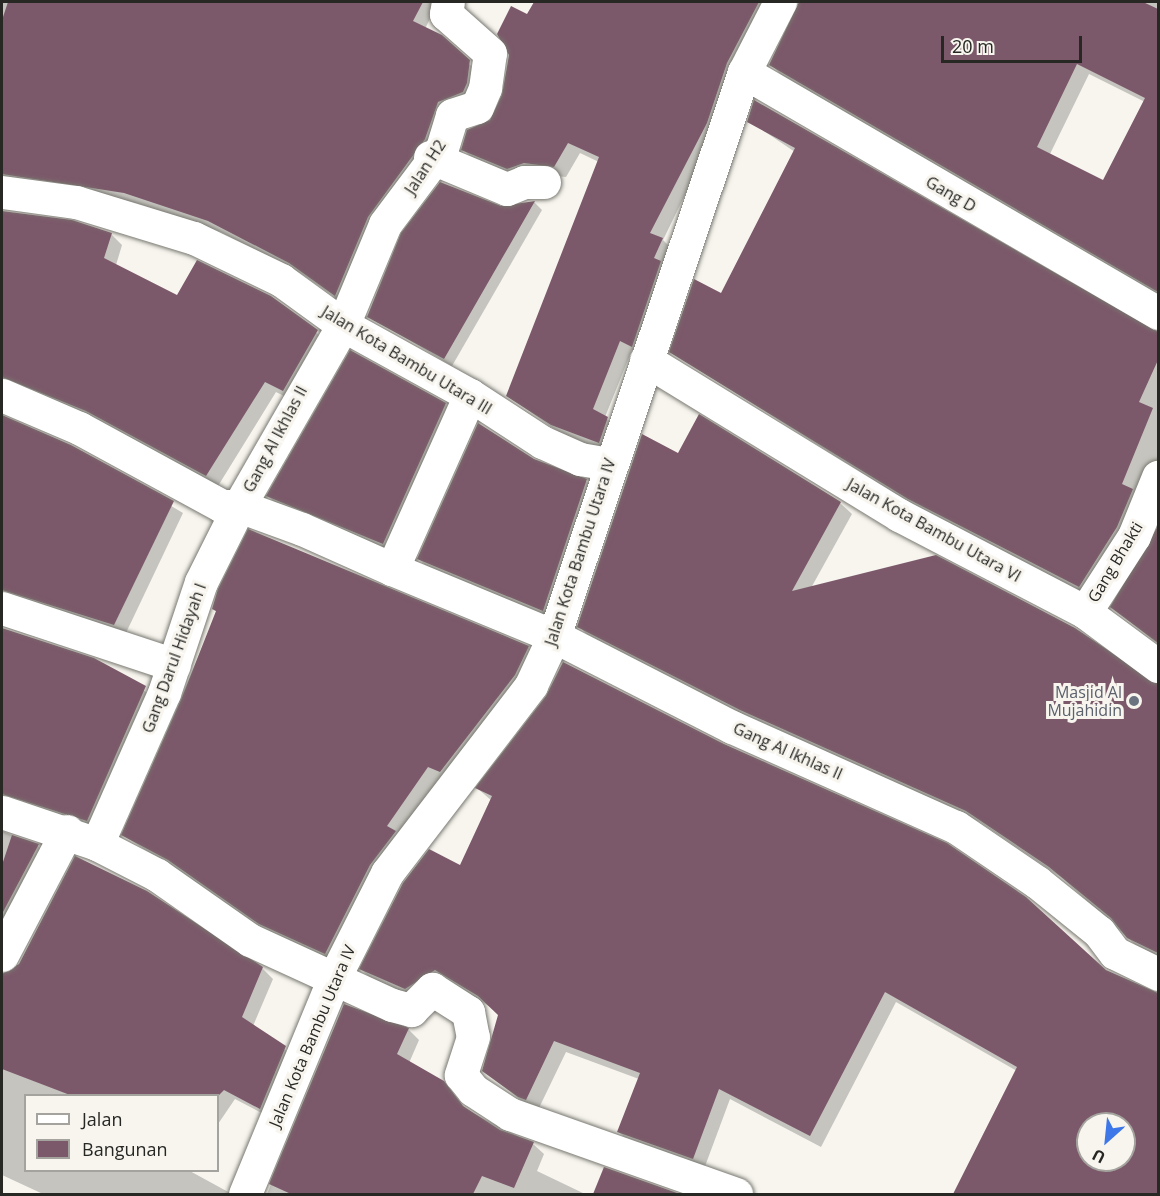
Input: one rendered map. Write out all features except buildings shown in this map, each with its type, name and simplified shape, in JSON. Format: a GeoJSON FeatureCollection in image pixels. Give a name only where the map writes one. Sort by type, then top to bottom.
{"type":"FeatureCollection","features":[{"type":"Feature","properties":{"kind":"street","name":"Jalan H2"},"geometry":{"type":"LineString","coordinates":[[343,325],[386,224],[430,156],[442,148],[452,115],[477,107],[492,59],[486,46],[446,14],[448,2]]}},
{"type":"Feature","properties":{"kind":"street","name":"Jalan Kota Bambu Utara IV"},"geometry":{"type":"LineString","coordinates":[[245,1194],[334,978],[387,873],[531,685],[554,636],[608,464],[646,360],[744,72],[780,2]]}},
{"type":"Feature","properties":{"kind":"street","name":"Gang D"},"geometry":{"type":"LineString","coordinates":[[744,72],[1158,313]]}},
{"type":"Feature","properties":{"kind":"street"},"geometry":{"type":"LineString","coordinates":[[430,156],[507,189],[524,182],[544,182]]}},
{"type":"Feature","properties":{"kind":"street","name":"Jalan Kota Bambu Utara III"},"geometry":{"type":"LineString","coordinates":[[2,192],[76,202],[194,238],[281,280],[343,325],[470,395],[542,442],[608,464]]}},
{"type":"Feature","properties":{"kind":"street","name":"Gang Al Ikhlas II"},"geometry":{"type":"LineString","coordinates":[[343,325],[239,506],[554,636],[732,727],[956,827],[1038,882],[1099,932],[1115,953],[1158,974]]}},
{"type":"Feature","properties":{"kind":"street","name":"Jalan Kota Bambu Utara VI"},"geometry":{"type":"LineString","coordinates":[[646,360],[900,515],[1085,612],[1158,666]]}},
{"type":"Feature","properties":{"kind":"street"},"geometry":{"type":"LineString","coordinates":[[2,395],[79,428],[222,506],[239,506]]}},
{"type":"Feature","properties":{"kind":"street"},"geometry":{"type":"LineString","coordinates":[[392,569],[470,395]]}},
{"type":"Feature","properties":{"kind":"street","name":"Gang Bhakti"},"geometry":{"type":"LineString","coordinates":[[1085,612],[1134,536],[1158,477]]}},
{"type":"Feature","properties":{"kind":"street","name":"Gang Darul Hidayah I"},"geometry":{"type":"LineString","coordinates":[[97,844],[174,666],[201,582],[239,506]]}},
{"type":"Feature","properties":{"kind":"street"},"geometry":{"type":"LineString","coordinates":[[2,608],[174,666]]}},
{"type":"Feature","properties":{"kind":"street"},"geometry":{"type":"LineString","coordinates":[[2,812],[67,831],[97,844],[157,875],[250,940],[404,1009],[416,1007],[432,989],[459,1004],[468,1012],[473,1037],[463,1083],[510,1114],[660,1183],[736,1194]]}},
{"type":"Feature","properties":{"kind":"street"},"geometry":{"type":"LineString","coordinates":[[5,940],[67,831]]}},
{"type":"Feature","properties":{"kind":"place","name":"Masjid Al Mujahidin"},"geometry":{"type":"Point","coordinates":[1134,701]}}]}
